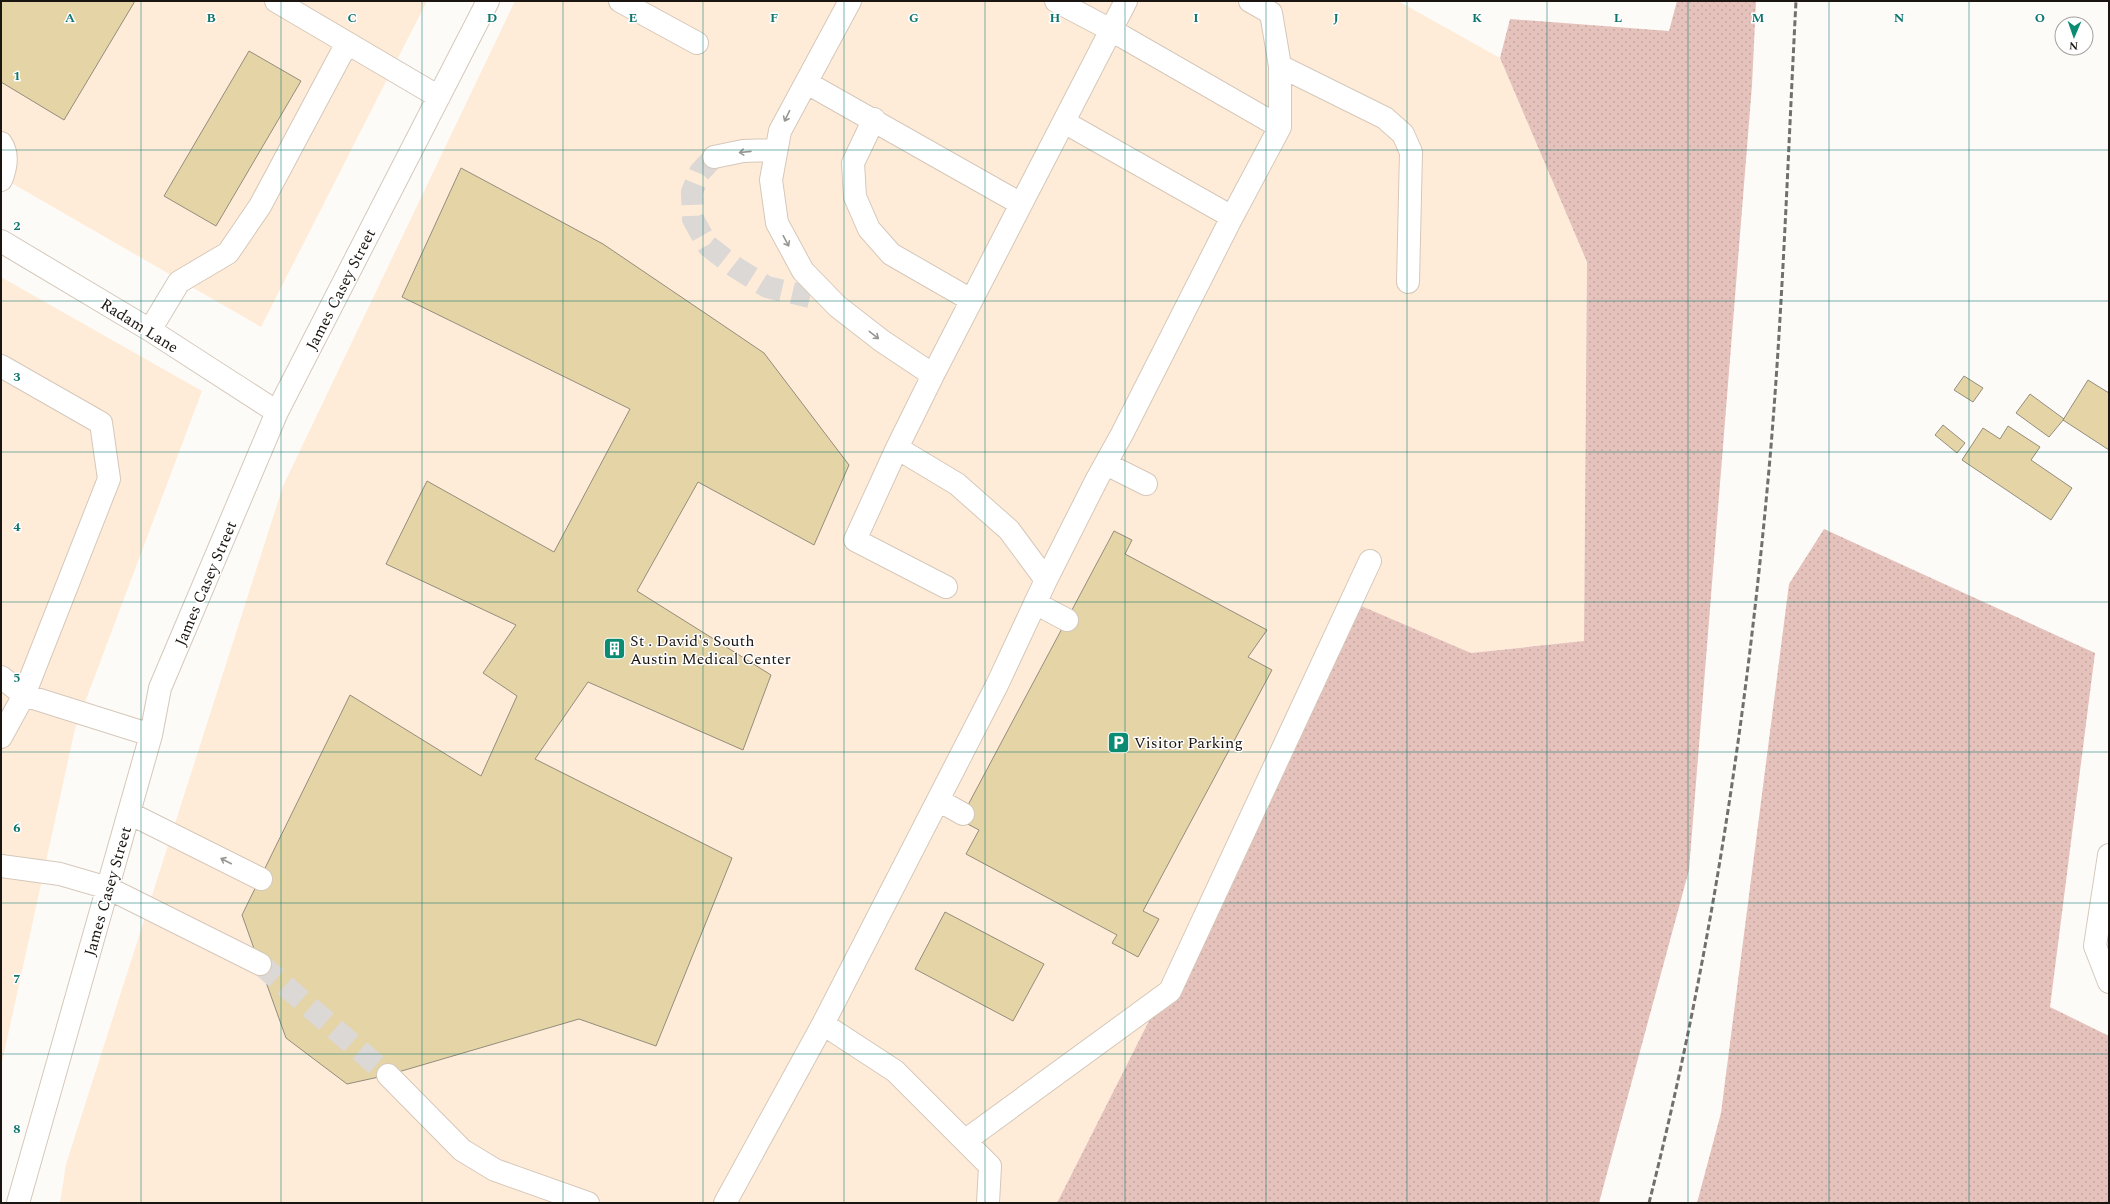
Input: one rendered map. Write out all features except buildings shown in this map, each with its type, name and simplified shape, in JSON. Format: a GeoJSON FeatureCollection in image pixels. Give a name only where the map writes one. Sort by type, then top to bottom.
{"type":"FeatureCollection","features":[{"type":"Feature","properties":{"kind":"street"},"geometry":{"type":"LineString","coordinates":[[276,1],[439,97]]}},
{"type":"Feature","properties":{"kind":"street","name":"James Casey Street"},"geometry":{"type":"LineString","coordinates":[[18,1203],[151,735],[160,688],[277,412],[488,1]]}},
{"type":"Feature","properties":{"kind":"street"},"geometry":{"type":"LineString","coordinates":[[620,1],[697,43]]}},
{"type":"Feature","properties":{"kind":"street"},"geometry":{"type":"LineString","coordinates":[[850,1],[807,83],[793,103],[780,131],[771,180],[777,223],[803,271],[832,301],[882,342],[933,375]]}},
{"type":"Feature","properties":{"kind":"street"},"geometry":{"type":"LineString","coordinates":[[1056,1],[1111,30],[1280,127]]}},
{"type":"Feature","properties":{"kind":"street"},"geometry":{"type":"LineString","coordinates":[[946,587],[856,540],[897,448],[933,375],[1126,1]]}},
{"type":"Feature","properties":{"kind":"street"},"geometry":{"type":"LineString","coordinates":[[725,1203],[823,1024],[997,685],[1046,580],[1232,217],[1280,127],[1280,66],[1271,13],[1250,1]]}},
{"type":"Feature","properties":{"kind":"street"},"geometry":{"type":"LineString","coordinates":[[150,330],[180,282],[228,253],[260,206],[347,43]]}},
{"type":"Feature","properties":{"kind":"street"},"geometry":{"type":"LineString","coordinates":[[1280,66],[1385,118],[1403,134],[1411,152],[1408,282]]}},
{"type":"Feature","properties":{"kind":"street"},"geometry":{"type":"LineString","coordinates":[[807,83],[874,119],[1021,204]]}},
{"type":"Feature","properties":{"kind":"street"},"geometry":{"type":"LineString","coordinates":[[874,119],[853,163],[855,197],[869,229],[891,254],[971,300]]}},
{"type":"Feature","properties":{"kind":"street"},"geometry":{"type":"LineString","coordinates":[[1064,122],[1232,217]]}},
{"type":"Feature","properties":{"kind":"street"},"geometry":{"type":"LineString","coordinates":[[1,143],[6,156],[6,169],[1,180]]}},
{"type":"Feature","properties":{"kind":"street"},"geometry":{"type":"LineString","coordinates":[[714,157],[743,151],[776,150]]}},
{"type":"Feature","properties":{"kind":"street","name":"Radam Lane"},"geometry":{"type":"LineString","coordinates":[[1,241],[150,330],[277,412]]}},
{"type":"Feature","properties":{"kind":"street"},"geometry":{"type":"LineString","coordinates":[[810,297],[832,301]]}},
{"type":"Feature","properties":{"kind":"street"},"geometry":{"type":"LineString","coordinates":[[1,366],[101,423],[109,479],[24,695],[1,737]]}},
{"type":"Feature","properties":{"kind":"street"},"geometry":{"type":"LineString","coordinates":[[897,448],[957,484],[1009,530],[1046,580]]}},
{"type":"Feature","properties":{"kind":"street"},"geometry":{"type":"LineString","coordinates":[[1106,464],[1146,484]]}},
{"type":"Feature","properties":{"kind":"street"},"geometry":{"type":"LineString","coordinates":[[966,1140],[1170,991],[1370,561]]}},
{"type":"Feature","properties":{"kind":"street"},"geometry":{"type":"LineString","coordinates":[[1035,603],[1067,620]]}},
{"type":"Feature","properties":{"kind":"street"},"geometry":{"type":"LineString","coordinates":[[1,677],[24,695],[151,735]]}},
{"type":"Feature","properties":{"kind":"street"},"geometry":{"type":"LineString","coordinates":[[938,800],[963,814]]}},
{"type":"Feature","properties":{"kind":"street"},"geometry":{"type":"LineString","coordinates":[[129,813],[261,878]]}},
{"type":"Feature","properties":{"kind":"street"},"geometry":{"type":"LineString","coordinates":[[2109,855],[2095,946],[2109,982]]}},
{"type":"Feature","properties":{"kind":"street"},"geometry":{"type":"LineString","coordinates":[[1,866],[60,874],[108,888],[260,964]]}},
{"type":"Feature","properties":{"kind":"street"},"geometry":{"type":"LineString","coordinates":[[823,1024],[895,1071],[966,1140],[990,1166],[988,1203]]}},
{"type":"Feature","properties":{"kind":"street"},"geometry":{"type":"LineString","coordinates":[[388,1075],[462,1150],[495,1170],[588,1203]]}},
{"type":"Feature","properties":{"kind":"shaded area"},"geometry":{"type":"Polygon","coordinates":[[[1,1],[427,1],[261,327],[1,177],[1,1]]]}},
{"type":"Feature","properties":{"kind":"shaded area"},"geometry":{"type":"Polygon","coordinates":[[[515,1],[1398,1],[1500,58],[1587,262],[1584,641],[1471,653],[1359,605],[1057,1203],[60,1203],[66,1164],[283,486],[515,1]]]}},
{"type":"Feature","properties":{"kind":"shaded area"},"geometry":{"type":"Polygon","coordinates":[[[1677,1],[1756,1],[1752,85],[1689,870],[1599,1203],[1057,1203],[1359,605],[1471,653],[1584,641],[1587,262],[1500,58],[1510,19],[1669,31],[1677,1]]]}},
{"type":"Feature","properties":{"kind":"shaded area"},"geometry":{"type":"Polygon","coordinates":[[[1,277],[202,391],[75,729],[1,1067],[1,277]]]}},
{"type":"Feature","properties":{"kind":"shaded area"},"geometry":{"type":"Polygon","coordinates":[[[1824,529],[2095,653],[2050,1007],[2109,1036],[2109,1203],[1697,1203],[1721,1113],[1789,584],[1824,529]]]}},
{"type":"Feature","properties":{"kind":"tunnel"},"geometry":{"type":"LineString","coordinates":[[714,157],[700,172],[692,192],[693,219],[708,246],[735,267],[767,287],[810,297]]}},
{"type":"Feature","properties":{"kind":"tunnel"},"geometry":{"type":"LineString","coordinates":[[260,964],[388,1075]]}},
{"type":"Feature","properties":{"kind":"railway"},"geometry":{"type":"LineString","coordinates":[[1649,1203],[1691,1019],[1709,926],[1751,646],[1775,401],[1796,1]]}},
{"type":"Feature","properties":{"kind":"place","name":"St . David's South Austin Medical Center"},"geometry":{"type":"Point","coordinates":[614,649]}},
{"type":"Feature","properties":{"kind":"place","name":"Visitor Parking"},"geometry":{"type":"Point","coordinates":[1118,742]}}]}
